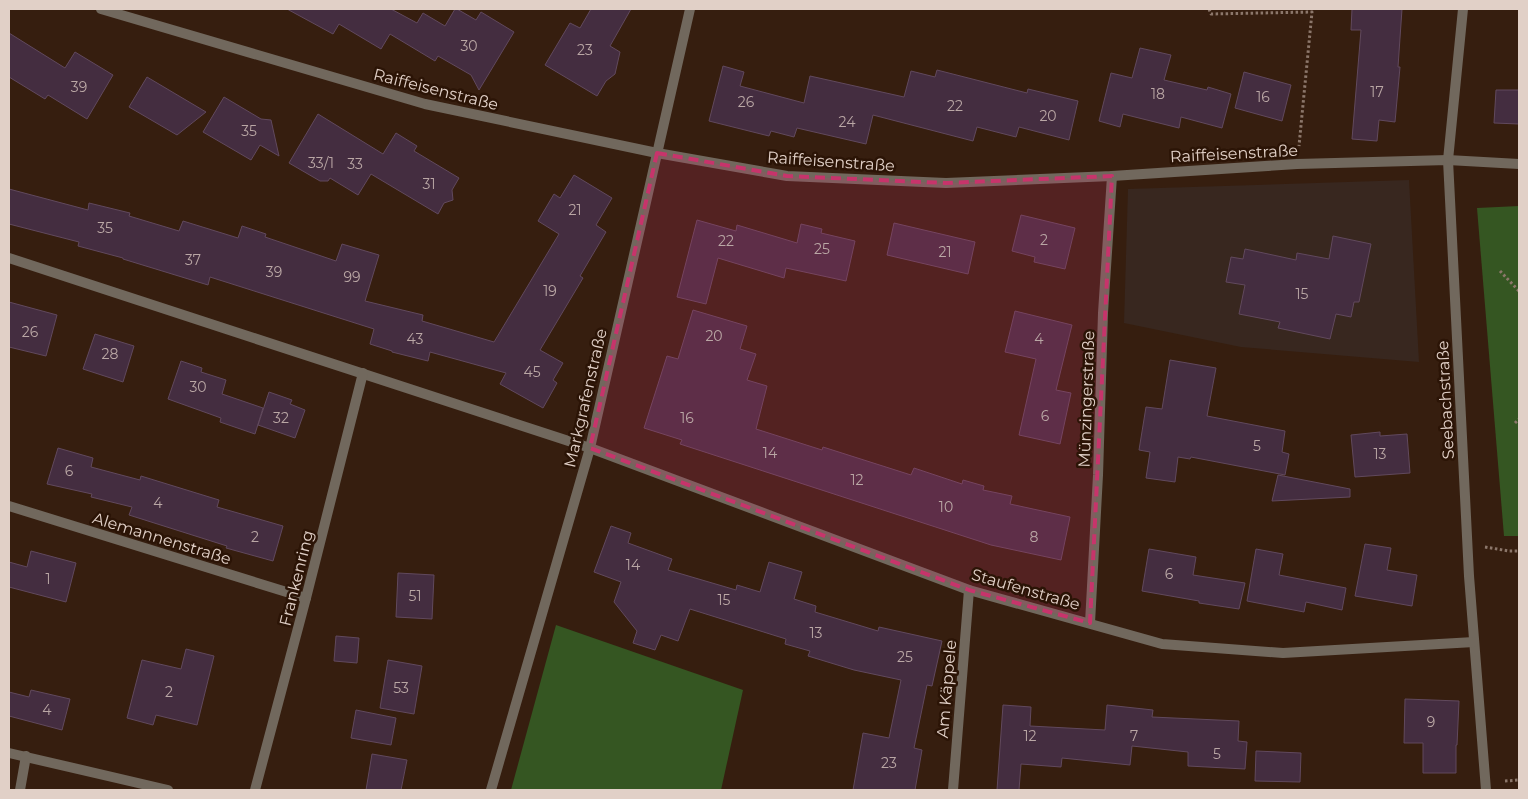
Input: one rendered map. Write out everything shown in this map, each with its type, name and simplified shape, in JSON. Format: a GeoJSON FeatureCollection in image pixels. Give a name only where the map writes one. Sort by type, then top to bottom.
{"type":"FeatureCollection","features":[{"type":"Feature","properties":{"kind":"street","name":"Raiffeisenstraße"},"geometry":{"type":"LineString","coordinates":[[101,9],[424,104],[657,153],[787,176],[946,183],[1112,176],[1297,164],[1448,160],[1519,164]]}},
{"type":"Feature","properties":{"kind":"street","name":"Markgrafenstraße"},"geometry":{"type":"LineString","coordinates":[[491,790],[590,448],[690,9]]}},
{"type":"Feature","properties":{"kind":"street","name":"Seebachstraße"},"geometry":{"type":"LineString","coordinates":[[1463,9],[1448,160],[1468,544],[1486,790]]}},
{"type":"Feature","properties":{"kind":"street","name":"Münzingerstraße"},"geometry":{"type":"LineString","coordinates":[[1090,623],[1098,475],[1103,313],[1112,176]]}},
{"type":"Feature","properties":{"kind":"street"},"geometry":{"type":"LineString","coordinates":[[9,258],[590,448]]}},
{"type":"Feature","properties":{"kind":"street","name":"Frankenring"},"geometry":{"type":"LineString","coordinates":[[255,790],[363,373]]}},
{"type":"Feature","properties":{"kind":"street","name":"Staufenstraße"},"geometry":{"type":"LineString","coordinates":[[590,448],[969,590],[1162,644],[1283,653],[1474,642]]}},
{"type":"Feature","properties":{"kind":"street","name":"Alemannenstraße"},"geometry":{"type":"LineString","coordinates":[[9,506],[306,598]]}},
{"type":"Feature","properties":{"kind":"street","name":"Am Käppele"},"geometry":{"type":"LineString","coordinates":[[953,790],[969,590]]}},
{"type":"Feature","properties":{"kind":"street"},"geometry":{"type":"LineString","coordinates":[[9,752],[168,790]]}},
{"type":"Feature","properties":{"kind":"street"},"geometry":{"type":"LineString","coordinates":[[20,790],[26,756]]}},
{"type":"Feature","properties":{"kind":"path"},"geometry":{"type":"LineString","coordinates":[[1209,9],[1210,14],[1312,12],[1297,164]]}},
{"type":"Feature","properties":{"kind":"path"},"geometry":{"type":"LineString","coordinates":[[1500,271],[1519,291]]}},
{"type":"Feature","properties":{"kind":"path"},"geometry":{"type":"LineString","coordinates":[[1515,424],[1519,419]]}},
{"type":"Feature","properties":{"kind":"path"},"geometry":{"type":"LineString","coordinates":[[1468,544],[1509,552],[1519,551]]}},
{"type":"Feature","properties":{"kind":"highlighted area"},"geometry":{"type":"Polygon","coordinates":[[[657,153],[787,176],[946,183],[1112,176],[1090,623],[969,590],[590,448],[657,153]]]}},
{"type":"Feature","properties":{"kind":"shaded area"},"geometry":{"type":"Polygon","coordinates":[[[1409,180],[1419,362],[1241,347],[1124,323],[1128,189],[1409,180]]]}},
{"type":"Feature","properties":{"kind":"green space"},"geometry":{"type":"Polygon","coordinates":[[[1519,206],[1519,536],[1504,536],[1477,208],[1519,206]]]}},
{"type":"Feature","properties":{"kind":"green space"},"geometry":{"type":"Polygon","coordinates":[[[556,625],[743,690],[721,790],[511,790],[556,625]]]}},
{"type":"Feature","properties":{"kind":"building"},"geometry":{"type":"Polygon","coordinates":[[[287,9],[391,9],[417,23],[423,13],[445,26],[455,9],[457,9],[476,20],[481,12],[514,32],[479,90],[471,75],[438,56],[435,61],[390,34],[381,49],[339,24],[333,34],[287,9]]]}},
{"type":"Feature","properties":{"kind":"building"},"geometry":{"type":"Polygon","coordinates":[[[591,9],[631,9],[610,46],[620,52],[615,74],[606,81],[597,96],[545,65],[570,23],[580,28],[591,9]]]}},
{"type":"Feature","properties":{"kind":"building"},"geometry":{"type":"Polygon","coordinates":[[[1352,9],[1402,9],[1398,67],[1400,67],[1395,122],[1379,120],[1377,141],[1352,139],[1361,30],[1351,30],[1352,9]]]}},
{"type":"Feature","properties":{"kind":"building"},"geometry":{"type":"Polygon","coordinates":[[[9,33],[65,68],[75,52],[113,75],[87,119],[48,95],[45,99],[9,77],[9,33]]]}},
{"type":"Feature","properties":{"kind":"building"},"geometry":{"type":"Polygon","coordinates":[[[1140,48],[1171,55],[1164,80],[1207,90],[1208,87],[1231,94],[1222,128],[1181,117],[1179,128],[1123,114],[1120,127],[1099,121],[1111,73],[1132,78],[1140,48]]]}},
{"type":"Feature","properties":{"kind":"building"},"geometry":{"type":"Polygon","coordinates":[[[723,66],[744,72],[740,86],[804,103],[810,76],[904,97],[911,71],[935,77],[937,70],[1027,93],[1028,89],[1078,101],[1069,140],[1019,127],[1016,137],[977,127],[973,141],[873,115],[866,144],[797,128],[794,137],[771,131],[769,136],[709,121],[723,66]]]}},
{"type":"Feature","properties":{"kind":"building"},"geometry":{"type":"Polygon","coordinates":[[[1244,72],[1291,85],[1282,121],[1235,108],[1244,72]]]}},
{"type":"Feature","properties":{"kind":"building"},"geometry":{"type":"Polygon","coordinates":[[[147,77],[206,112],[177,135],[129,107],[147,77]]]}},
{"type":"Feature","properties":{"kind":"building"},"geometry":{"type":"Polygon","coordinates":[[[1496,90],[1519,90],[1519,124],[1494,123],[1496,90]]]}},
{"type":"Feature","properties":{"kind":"building"},"geometry":{"type":"Polygon","coordinates":[[[224,97],[261,119],[271,120],[279,156],[260,145],[251,160],[203,132],[224,97]]]}},
{"type":"Feature","properties":{"kind":"building"},"geometry":{"type":"Polygon","coordinates":[[[318,114],[383,154],[396,133],[417,146],[414,151],[459,178],[452,190],[453,200],[444,203],[438,214],[371,174],[358,195],[330,178],[328,181],[320,181],[289,163],[318,114]]]}},
{"type":"Feature","properties":{"kind":"building"},"geometry":{"type":"Polygon","coordinates":[[[574,175],[612,198],[596,225],[606,232],[580,276],[583,278],[540,350],[563,363],[553,380],[557,383],[543,408],[500,384],[506,373],[430,352],[428,361],[392,352],[370,344],[374,329],[210,277],[208,285],[78,246],[79,242],[9,224],[9,189],[88,210],[89,203],[130,213],[129,216],[179,231],[183,221],[238,238],[242,226],[266,234],[265,237],[336,261],[342,244],[379,255],[365,301],[423,315],[422,321],[494,342],[559,234],[538,221],[554,194],[560,198],[574,175]]]}},
{"type":"Feature","properties":{"kind":"building"},"geometry":{"type":"Polygon","coordinates":[[[1021,215],[1075,228],[1065,269],[1034,262],[1035,257],[1012,251],[1021,215]]]}},
{"type":"Feature","properties":{"kind":"building"},"geometry":{"type":"Polygon","coordinates":[[[697,220],[736,231],[737,225],[797,243],[801,224],[822,229],[821,233],[855,241],[846,281],[786,268],[784,278],[718,258],[706,304],[677,297],[697,220]]]}},
{"type":"Feature","properties":{"kind":"building"},"geometry":{"type":"Polygon","coordinates":[[[894,223],[975,242],[968,274],[887,255],[894,223]]]}},
{"type":"Feature","properties":{"kind":"building"},"geometry":{"type":"Polygon","coordinates":[[[1333,236],[1371,244],[1359,302],[1354,302],[1351,317],[1336,314],[1330,339],[1278,328],[1280,322],[1239,314],[1245,285],[1226,282],[1231,257],[1243,259],[1245,249],[1296,260],[1297,253],[1329,259],[1333,236]]]}},
{"type":"Feature","properties":{"kind":"building"},"geometry":{"type":"Polygon","coordinates":[[[9,302],[57,315],[46,356],[9,347],[9,302]]]}},
{"type":"Feature","properties":{"kind":"building"},"geometry":{"type":"Polygon","coordinates":[[[693,310],[747,326],[740,349],[756,354],[747,380],[767,386],[756,429],[822,450],[823,447],[911,475],[914,468],[962,484],[963,480],[984,486],[983,490],[1012,496],[1010,504],[1070,517],[1061,560],[991,545],[680,444],[682,440],[644,428],[667,356],[678,359],[693,310]]]}},
{"type":"Feature","properties":{"kind":"building"},"geometry":{"type":"Polygon","coordinates":[[[1015,311],[1072,325],[1056,390],[1071,393],[1060,444],[1019,435],[1036,359],[1005,352],[1015,311]]]}},
{"type":"Feature","properties":{"kind":"building"},"geometry":{"type":"Polygon","coordinates":[[[95,334],[134,346],[123,382],[83,369],[95,334]]]}},
{"type":"Feature","properties":{"kind":"building"},"geometry":{"type":"Polygon","coordinates":[[[1170,360],[1216,368],[1207,416],[1285,431],[1282,452],[1289,454],[1285,475],[1191,457],[1190,459],[1178,457],[1175,482],[1146,478],[1150,452],[1139,450],[1146,407],[1162,409],[1170,360]]]}},
{"type":"Feature","properties":{"kind":"building"},"geometry":{"type":"Polygon","coordinates":[[[181,361],[202,368],[201,372],[226,380],[222,394],[263,408],[255,434],[220,422],[221,418],[168,399],[181,361]]]}},
{"type":"Feature","properties":{"kind":"building"},"geometry":{"type":"Polygon","coordinates":[[[269,392],[292,400],[290,404],[305,410],[295,438],[258,425],[269,392]]]}},
{"type":"Feature","properties":{"kind":"building"},"geometry":{"type":"Polygon","coordinates":[[[1380,432],[1380,436],[1407,434],[1410,473],[1355,477],[1351,435],[1380,432]]]}},
{"type":"Feature","properties":{"kind":"building"},"geometry":{"type":"Polygon","coordinates":[[[58,448],[93,458],[91,467],[140,480],[141,476],[219,500],[217,507],[283,526],[273,561],[226,548],[227,546],[129,515],[132,507],[91,497],[92,494],[47,484],[58,448]]]}},
{"type":"Feature","properties":{"kind":"building"},"geometry":{"type":"Polygon","coordinates":[[[1278,475],[1350,489],[1350,497],[1272,501],[1278,475]]]}},
{"type":"Feature","properties":{"kind":"building"},"geometry":{"type":"Polygon","coordinates":[[[611,526],[631,533],[628,543],[672,559],[668,570],[736,590],[737,585],[760,592],[769,562],[802,572],[794,599],[816,606],[815,612],[878,631],[879,627],[942,641],[932,686],[927,685],[914,748],[922,750],[915,790],[853,790],[863,733],[889,738],[901,680],[854,670],[808,656],[810,651],[785,644],[786,639],[690,609],[678,641],[661,635],[655,650],[633,643],[637,631],[614,602],[621,582],[594,572],[611,526]]]}},
{"type":"Feature","properties":{"kind":"building"},"geometry":{"type":"Polygon","coordinates":[[[1365,544],[1391,548],[1387,570],[1417,575],[1412,606],[1355,596],[1365,544]]]}},
{"type":"Feature","properties":{"kind":"building"},"geometry":{"type":"Polygon","coordinates":[[[1149,549],[1196,557],[1193,575],[1245,583],[1239,609],[1142,591],[1149,549]]]}},
{"type":"Feature","properties":{"kind":"building"},"geometry":{"type":"Polygon","coordinates":[[[1256,549],[1283,554],[1279,575],[1346,588],[1342,610],[1306,602],[1304,612],[1247,601],[1256,549]]]}},
{"type":"Feature","properties":{"kind":"building"},"geometry":{"type":"Polygon","coordinates":[[[31,551],[76,563],[66,602],[9,587],[9,562],[27,567],[31,551]]]}},
{"type":"Feature","properties":{"kind":"building"},"geometry":{"type":"Polygon","coordinates":[[[398,573],[434,575],[432,619],[396,617],[398,573]]]}},
{"type":"Feature","properties":{"kind":"building"},"geometry":{"type":"Polygon","coordinates":[[[336,636],[359,638],[357,663],[334,661],[336,636]]]}},
{"type":"Feature","properties":{"kind":"building"},"geometry":{"type":"Polygon","coordinates":[[[186,649],[214,656],[197,725],[156,715],[153,725],[127,718],[142,660],[181,669],[186,649]]]}},
{"type":"Feature","properties":{"kind":"building"},"geometry":{"type":"Polygon","coordinates":[[[388,660],[422,666],[414,714],[380,708],[388,660]]]}},
{"type":"Feature","properties":{"kind":"building"},"geometry":{"type":"Polygon","coordinates":[[[31,690],[70,699],[62,730],[9,716],[9,692],[29,697],[31,690]]]}},
{"type":"Feature","properties":{"kind":"building"},"geometry":{"type":"Polygon","coordinates":[[[1405,699],[1459,701],[1456,773],[1423,773],[1423,743],[1404,743],[1405,699]]]}},
{"type":"Feature","properties":{"kind":"building"},"geometry":{"type":"Polygon","coordinates":[[[1003,705],[1031,707],[1030,726],[1105,730],[1107,705],[1153,710],[1152,717],[1239,721],[1238,741],[1247,742],[1245,769],[1188,766],[1188,752],[1132,746],[1130,765],[1062,758],[1061,767],[1021,764],[1019,790],[997,790],[1003,705]]]}},
{"type":"Feature","properties":{"kind":"building"},"geometry":{"type":"Polygon","coordinates":[[[356,710],[396,718],[391,745],[351,738],[356,710]]]}},
{"type":"Feature","properties":{"kind":"building"},"geometry":{"type":"Polygon","coordinates":[[[1256,751],[1301,753],[1300,782],[1255,781],[1256,751]]]}},
{"type":"Feature","properties":{"kind":"building"},"geometry":{"type":"Polygon","coordinates":[[[372,754],[407,760],[401,790],[366,790],[372,754]]]}}]}
